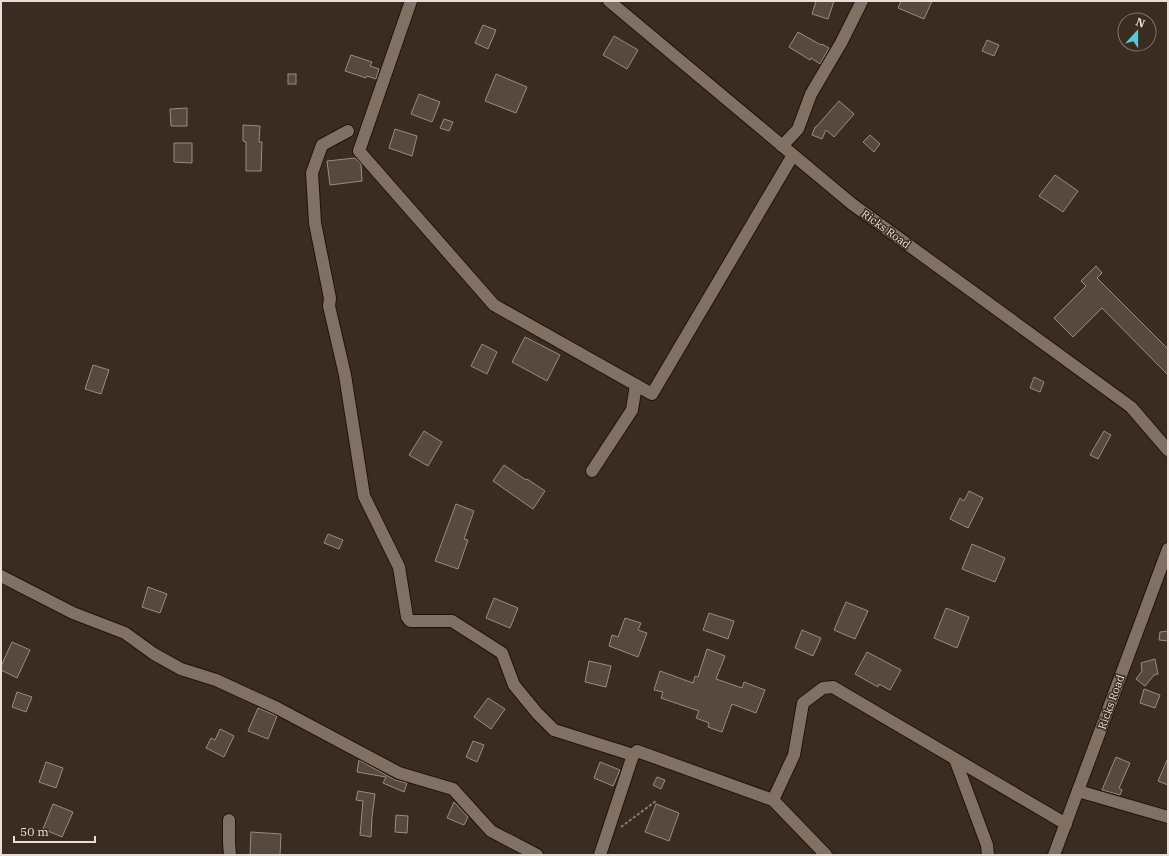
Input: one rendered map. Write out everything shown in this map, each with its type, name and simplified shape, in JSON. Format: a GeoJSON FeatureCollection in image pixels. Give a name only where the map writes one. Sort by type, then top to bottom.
{"type":"FeatureCollection","features":[{"type":"Feature","properties":{"kind":"street"},"geometry":{"type":"LineString","coordinates":[[411,1],[359,151],[494,304],[652,394],[793,155]]}},
{"type":"Feature","properties":{"kind":"street","name":"Ricks Road"},"geometry":{"type":"LineString","coordinates":[[609,1],[852,204],[1131,407],[1168,450]]}},
{"type":"Feature","properties":{"kind":"street"},"geometry":{"type":"LineString","coordinates":[[782,146],[798,128],[811,94],[842,43],[862,1]]}},
{"type":"Feature","properties":{"kind":"street"},"geometry":{"type":"LineString","coordinates":[[348,131],[322,145],[312,173],[315,223],[330,298],[329,306],[345,375],[364,496],[399,567],[407,617],[410,621],[452,621],[502,653],[514,685],[537,713],[554,730],[633,755]]}},
{"type":"Feature","properties":{"kind":"street"},"geometry":{"type":"LineString","coordinates":[[592,471],[632,410],[636,385]]}},
{"type":"Feature","properties":{"kind":"street","name":"Ricks Road"},"geometry":{"type":"LineString","coordinates":[[1054,855],[1168,549]]}},
{"type":"Feature","properties":{"kind":"street"},"geometry":{"type":"LineString","coordinates":[[1,576],[73,613],[125,633],[154,654],[181,669],[216,680],[277,708],[399,773],[453,788],[491,831],[537,855]]}},
{"type":"Feature","properties":{"kind":"street"},"geometry":{"type":"LineString","coordinates":[[773,800],[794,755],[803,703],[823,688],[833,687],[1066,824]]}},
{"type":"Feature","properties":{"kind":"street"},"geometry":{"type":"LineString","coordinates":[[600,855],[633,755],[637,751],[773,800],[826,855]]}},
{"type":"Feature","properties":{"kind":"street"},"geometry":{"type":"LineString","coordinates":[[955,759],[987,845],[988,855]]}},
{"type":"Feature","properties":{"kind":"street"},"geometry":{"type":"LineString","coordinates":[[1078,791],[1168,817]]}},
{"type":"Feature","properties":{"kind":"street"},"geometry":{"type":"LineString","coordinates":[[229,820],[228,843],[230,855]]}},
{"type":"Feature","properties":{"kind":"path"},"geometry":{"type":"LineString","coordinates":[[606,838],[656,801]]}},
{"type":"Feature","properties":{"kind":"building"},"geometry":{"type":"Polygon","coordinates":[[[816,1],[834,1],[828,19],[812,14],[816,1]]]}},
{"type":"Feature","properties":{"kind":"building"},"geometry":{"type":"Polygon","coordinates":[[[901,1],[932,1],[924,19],[898,8],[901,1]]]}},
{"type":"Feature","properties":{"kind":"building"},"geometry":{"type":"Polygon","coordinates":[[[483,25],[496,30],[488,49],[475,43],[483,25]]]}},
{"type":"Feature","properties":{"kind":"building"},"geometry":{"type":"Polygon","coordinates":[[[798,32],[829,48],[820,64],[811,58],[810,60],[789,47],[798,32]]]}},
{"type":"Feature","properties":{"kind":"building"},"geometry":{"type":"Polygon","coordinates":[[[614,36],[638,50],[627,69],[603,55],[614,36]]]}},
{"type":"Feature","properties":{"kind":"building"},"geometry":{"type":"Polygon","coordinates":[[[987,40],[999,45],[994,56],[982,51],[987,40]]]}},
{"type":"Feature","properties":{"kind":"building"},"geometry":{"type":"Polygon","coordinates":[[[351,55],[372,62],[370,66],[379,69],[376,79],[367,76],[366,78],[345,71],[351,55]]]}},
{"type":"Feature","properties":{"kind":"building"},"geometry":{"type":"Polygon","coordinates":[[[288,74],[296,74],[296,84],[288,84],[288,74]]]}},
{"type":"Feature","properties":{"kind":"building"},"geometry":{"type":"Polygon","coordinates":[[[496,74],[527,87],[516,113],[485,101],[496,74]]]}},
{"type":"Feature","properties":{"kind":"building"},"geometry":{"type":"Polygon","coordinates":[[[419,94],[440,102],[432,122],[411,114],[419,94]]]}},
{"type":"Feature","properties":{"kind":"building"},"geometry":{"type":"Polygon","coordinates":[[[839,101],[854,114],[834,137],[826,130],[822,139],[812,135],[815,127],[839,101]]]}},
{"type":"Feature","properties":{"kind":"building"},"geometry":{"type":"Polygon","coordinates":[[[187,108],[187,126],[171,126],[170,109],[187,108]]]}},
{"type":"Feature","properties":{"kind":"building"},"geometry":{"type":"Polygon","coordinates":[[[444,119],[453,122],[449,131],[440,128],[444,119]]]}},
{"type":"Feature","properties":{"kind":"building"},"geometry":{"type":"Polygon","coordinates":[[[243,125],[260,126],[259,142],[262,142],[261,171],[246,171],[246,142],[243,141],[243,125]]]}},
{"type":"Feature","properties":{"kind":"building"},"geometry":{"type":"Polygon","coordinates":[[[395,129],[417,136],[412,156],[389,148],[395,129]]]}},
{"type":"Feature","properties":{"kind":"building"},"geometry":{"type":"Polygon","coordinates":[[[870,135],[880,144],[874,152],[863,142],[870,135]]]}},
{"type":"Feature","properties":{"kind":"building"},"geometry":{"type":"Polygon","coordinates":[[[174,143],[192,143],[192,163],[174,162],[174,143]]]}},
{"type":"Feature","properties":{"kind":"building"},"geometry":{"type":"Polygon","coordinates":[[[355,158],[361,164],[362,181],[330,185],[327,161],[355,158]]]}},
{"type":"Feature","properties":{"kind":"building"},"geometry":{"type":"Polygon","coordinates":[[[1055,175],[1078,191],[1063,212],[1039,196],[1055,175]]]}},
{"type":"Feature","properties":{"kind":"building"},"geometry":{"type":"Polygon","coordinates":[[[1096,266],[1102,273],[1097,278],[1168,349],[1168,375],[1102,308],[1073,337],[1054,318],[1086,286],[1081,281],[1096,266]]]}},
{"type":"Feature","properties":{"kind":"building"},"geometry":{"type":"Polygon","coordinates":[[[525,337],[560,355],[547,381],[512,362],[525,337]]]}},
{"type":"Feature","properties":{"kind":"building"},"geometry":{"type":"Polygon","coordinates":[[[482,344],[497,352],[487,374],[471,366],[482,344]]]}},
{"type":"Feature","properties":{"kind":"building"},"geometry":{"type":"Polygon","coordinates":[[[93,365],[109,370],[101,394],[85,389],[93,365]]]}},
{"type":"Feature","properties":{"kind":"building"},"geometry":{"type":"Polygon","coordinates":[[[1034,377],[1044,382],[1040,392],[1030,388],[1034,377]]]}},
{"type":"Feature","properties":{"kind":"building"},"geometry":{"type":"Polygon","coordinates":[[[424,431],[442,442],[428,466],[409,455],[424,431]]]}},
{"type":"Feature","properties":{"kind":"building"},"geometry":{"type":"Polygon","coordinates":[[[1104,431],[1111,435],[1098,459],[1090,455],[1104,431]]]}},
{"type":"Feature","properties":{"kind":"building"},"geometry":{"type":"Polygon","coordinates":[[[504,465],[545,491],[533,509],[493,481],[504,465]]]}},
{"type":"Feature","properties":{"kind":"building"},"geometry":{"type":"Polygon","coordinates":[[[969,491],[983,498],[968,528],[950,519],[960,498],[964,501],[969,491]]]}},
{"type":"Feature","properties":{"kind":"building"},"geometry":{"type":"Polygon","coordinates":[[[456,504],[474,511],[464,539],[468,540],[458,569],[435,561],[456,504]]]}},
{"type":"Feature","properties":{"kind":"building"},"geometry":{"type":"Polygon","coordinates":[[[328,534],[343,540],[339,549],[324,543],[328,534]]]}},
{"type":"Feature","properties":{"kind":"building"},"geometry":{"type":"Polygon","coordinates":[[[972,544],[1005,558],[995,582],[962,569],[972,544]]]}},
{"type":"Feature","properties":{"kind":"building"},"geometry":{"type":"Polygon","coordinates":[[[148,587],[167,594],[160,613],[142,607],[148,587]]]}},
{"type":"Feature","properties":{"kind":"building"},"geometry":{"type":"Polygon","coordinates":[[[494,598],[518,608],[510,628],[486,618],[494,598]]]}},
{"type":"Feature","properties":{"kind":"building"},"geometry":{"type":"Polygon","coordinates":[[[846,602],[868,611],[855,639],[834,630],[846,602]]]}},
{"type":"Feature","properties":{"kind":"building"},"geometry":{"type":"Polygon","coordinates":[[[946,608],[969,617],[957,648],[934,638],[946,608]]]}},
{"type":"Feature","properties":{"kind":"building"},"geometry":{"type":"Polygon","coordinates":[[[709,613],[734,621],[728,639],[703,630],[709,613]]]}},
{"type":"Feature","properties":{"kind":"building"},"geometry":{"type":"Polygon","coordinates":[[[625,618],[641,623],[638,630],[647,633],[638,657],[609,646],[612,635],[618,637],[625,618]]]}},
{"type":"Feature","properties":{"kind":"building"},"geometry":{"type":"Polygon","coordinates":[[[802,630],[821,638],[813,656],[795,648],[802,630]]]}},
{"type":"Feature","properties":{"kind":"building"},"geometry":{"type":"Polygon","coordinates":[[[1168,631],[1168,641],[1159,640],[1160,632],[1168,631]]]}},
{"type":"Feature","properties":{"kind":"building"},"geometry":{"type":"Polygon","coordinates":[[[12,642],[30,650],[17,678],[1,670],[1,666],[12,642]]]}},
{"type":"Feature","properties":{"kind":"building"},"geometry":{"type":"Polygon","coordinates":[[[707,649],[725,656],[716,679],[742,688],[744,682],[765,690],[756,713],[732,704],[722,732],[708,727],[709,723],[696,718],[699,711],[661,698],[663,692],[654,690],[660,671],[693,683],[695,676],[698,677],[707,649]]]}},
{"type":"Feature","properties":{"kind":"building"},"geometry":{"type":"Polygon","coordinates":[[[867,652],[901,670],[890,690],[879,684],[878,687],[855,674],[867,652]]]}},
{"type":"Feature","properties":{"kind":"building"},"geometry":{"type":"Polygon","coordinates":[[[1155,659],[1158,674],[1154,675],[1145,686],[1136,679],[1142,671],[1141,663],[1155,659]]]}},
{"type":"Feature","properties":{"kind":"building"},"geometry":{"type":"Polygon","coordinates":[[[589,661],[611,666],[606,687],[585,682],[589,661]]]}},
{"type":"Feature","properties":{"kind":"building"},"geometry":{"type":"Polygon","coordinates":[[[1144,689],[1160,695],[1155,708],[1140,703],[1144,689]]]}},
{"type":"Feature","properties":{"kind":"building"},"geometry":{"type":"Polygon","coordinates":[[[17,692],[32,697],[26,712],[12,707],[17,692]]]}},
{"type":"Feature","properties":{"kind":"building"},"geometry":{"type":"Polygon","coordinates":[[[488,698],[505,709],[491,729],[474,717],[488,698]]]}},
{"type":"Feature","properties":{"kind":"building"},"geometry":{"type":"Polygon","coordinates":[[[258,708],[277,716],[268,739],[248,731],[258,708]]]}},
{"type":"Feature","properties":{"kind":"building"},"geometry":{"type":"Polygon","coordinates":[[[220,729],[234,736],[224,757],[206,748],[211,738],[215,740],[220,729]]]}},
{"type":"Feature","properties":{"kind":"building"},"geometry":{"type":"Polygon","coordinates":[[[473,741],[484,745],[477,762],[466,757],[473,741]]]}},
{"type":"Feature","properties":{"kind":"building"},"geometry":{"type":"Polygon","coordinates":[[[1116,757],[1130,763],[1119,788],[1122,790],[1120,795],[1102,790],[1116,757]]]}},
{"type":"Feature","properties":{"kind":"building"},"geometry":{"type":"Polygon","coordinates":[[[1168,758],[1168,785],[1158,781],[1168,758]]]}},
{"type":"Feature","properties":{"kind":"building"},"geometry":{"type":"Polygon","coordinates":[[[359,760],[395,780],[407,783],[404,792],[383,783],[386,777],[357,772],[359,760]]]}},
{"type":"Feature","properties":{"kind":"building"},"geometry":{"type":"Polygon","coordinates":[[[46,762],[63,768],[56,788],[39,782],[46,762]]]}},
{"type":"Feature","properties":{"kind":"building"},"geometry":{"type":"Polygon","coordinates":[[[600,762],[620,770],[613,786],[594,778],[600,762]]]}},
{"type":"Feature","properties":{"kind":"building"},"geometry":{"type":"Polygon","coordinates":[[[657,777],[665,780],[661,789],[653,785],[657,777]]]}},
{"type":"Feature","properties":{"kind":"building"},"geometry":{"type":"Polygon","coordinates":[[[358,791],[375,794],[371,837],[360,835],[363,801],[356,800],[358,791]]]}},
{"type":"Feature","properties":{"kind":"building"},"geometry":{"type":"Polygon","coordinates":[[[454,802],[468,817],[464,825],[447,818],[454,802]]]}},
{"type":"Feature","properties":{"kind":"building"},"geometry":{"type":"Polygon","coordinates":[[[53,804],[73,812],[62,837],[43,829],[53,804]]]}},
{"type":"Feature","properties":{"kind":"building"},"geometry":{"type":"Polygon","coordinates":[[[656,804],[679,813],[669,841],[645,832],[656,804]]]}},
{"type":"Feature","properties":{"kind":"building"},"geometry":{"type":"Polygon","coordinates":[[[396,815],[408,816],[407,833],[395,832],[396,815]]]}},
{"type":"Feature","properties":{"kind":"building"},"geometry":{"type":"Polygon","coordinates":[[[251,832],[281,834],[280,855],[250,855],[251,832]]]}}]}
